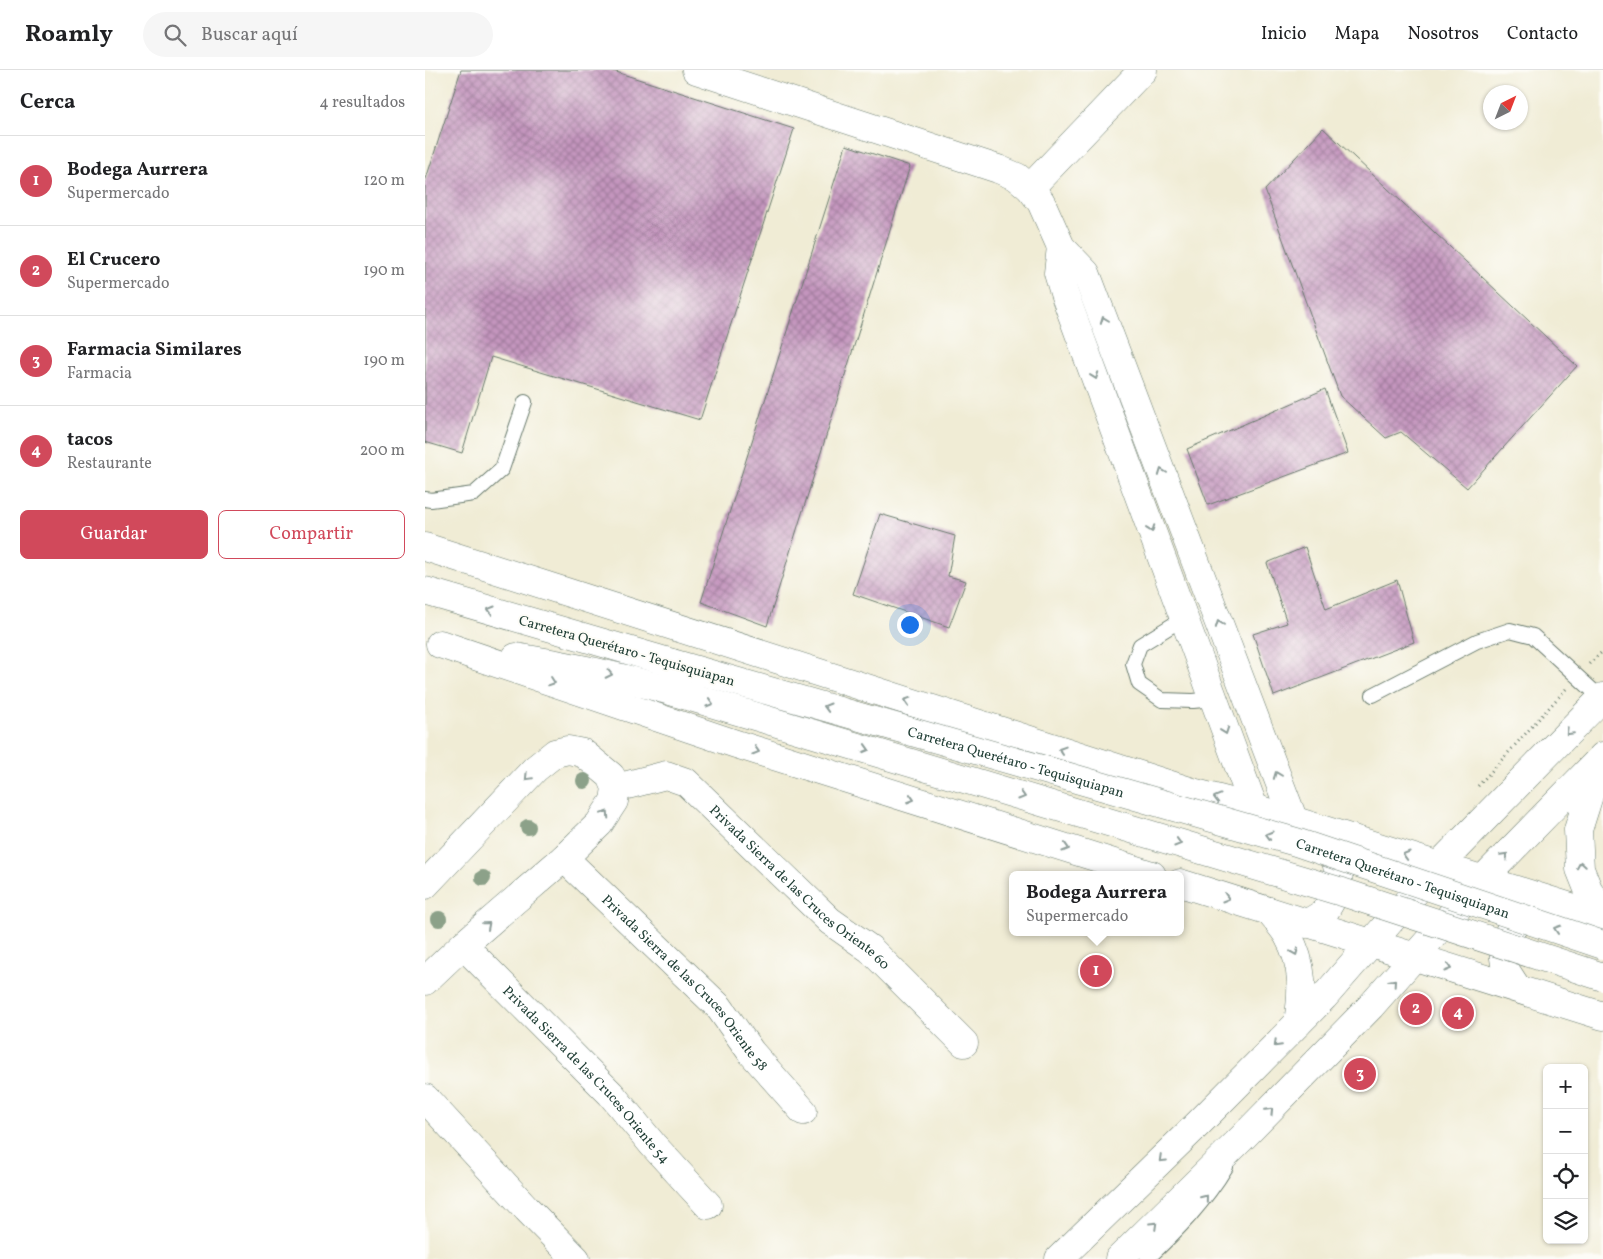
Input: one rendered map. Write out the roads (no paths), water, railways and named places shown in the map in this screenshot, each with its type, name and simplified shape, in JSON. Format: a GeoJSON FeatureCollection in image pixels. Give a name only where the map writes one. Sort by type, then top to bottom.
{"type":"FeatureCollection","features":[{"type":"Feature","properties":{"kind":"main road"},"geometry":{"type":"LineString","coordinates":[[696,70],[998,169],[1017,177],[1030,188],[1041,202],[1061,247],[1086,273],[1299,822],[1321,838],[1333,853],[1339,874],[1335,894],[1324,912],[1306,924]]}},
{"type":"Feature","properties":{"kind":"main road"},"geometry":{"type":"LineString","coordinates":[[1030,188],[1143,70]]}},
{"type":"Feature","properties":{"kind":"main road"},"geometry":{"type":"LineString","coordinates":[[1061,247],[1058,273],[1064,293],[1254,808]]}},
{"type":"Feature","properties":{"kind":"main road"},"geometry":{"type":"LineString","coordinates":[[425,547],[1196,793],[1254,808],[1603,917]]}},
{"type":"Feature","properties":{"kind":"main road","name":"Carretera Querétaro - Tequisquiapan"},"geometry":{"type":"LineString","coordinates":[[425,591],[1296,842],[1603,945]]}},
{"type":"Feature","properties":{"kind":"main road"},"geometry":{"type":"LineString","coordinates":[[432,642],[736,744],[1139,871]]}},
{"type":"Feature","properties":{"kind":"main road","name":"Carretera Querétaro - Tequisquiapan"},"geometry":{"type":"LineString","coordinates":[[432,642],[567,665],[619,676],[1342,892],[1603,977]]}},
{"type":"Feature","properties":{"kind":"main road"},"geometry":{"type":"LineString","coordinates":[[1059,1259],[1198,1124],[1324,997],[1439,865],[1602,698]]}},
{"type":"Feature","properties":{"kind":"main road"},"geometry":{"type":"LineString","coordinates":[[425,885],[535,769],[555,753],[568,750],[583,753],[611,776],[617,788],[614,801],[599,824],[564,858],[463,945],[425,981]]}},
{"type":"Feature","properties":{"kind":"main road"},"geometry":{"type":"LineString","coordinates":[[1119,1259],[1243,1137],[1371,1006],[1483,879],[1602,757]]}},
{"type":"Feature","properties":{"kind":"main road"},"geometry":{"type":"LineString","coordinates":[[1602,757],[1578,830],[1581,869],[1590,894],[1603,907]]}},
{"type":"Feature","properties":{"kind":"main road","name":"Privada Sierra de las Cruces Oriente 60"},"geometry":{"type":"LineString","coordinates":[[617,788],[667,775],[686,782],[830,921],[871,949],[964,1044]]}},
{"type":"Feature","properties":{"kind":"main road","name":"Privada Sierra de las Cruces Oriente 58"},"geometry":{"type":"LineString","coordinates":[[564,858],[719,1007],[751,1052],[803,1111]]}},
{"type":"Feature","properties":{"kind":"main road"},"geometry":{"type":"LineString","coordinates":[[1184,885],[1603,1016]]}},
{"type":"Feature","properties":{"kind":"main road"},"geometry":{"type":"LineString","coordinates":[[1517,988],[1507,971],[1503,951],[1509,932],[1522,916],[1540,907],[1562,904]]}},
{"type":"Feature","properties":{"kind":"main road"},"geometry":{"type":"LineString","coordinates":[[1269,911],[1288,935],[1299,963],[1303,993],[1298,1023]]}},
{"type":"Feature","properties":{"kind":"main road","name":"Privada Sierra de las Cruces Oriente 54"},"geometry":{"type":"LineString","coordinates":[[463,945],[611,1094],[653,1145],[708,1205]]}},
{"type":"Feature","properties":{"kind":"main road"},"geometry":{"type":"LineString","coordinates":[[425,1098],[527,1209],[576,1259]]}},
{"type":"Feature","properties":{"kind":"lane"},"geometry":{"type":"LineString","coordinates":[[425,499],[431,500],[474,494],[501,470],[525,402]]}},
{"type":"Feature","properties":{"kind":"lane"},"geometry":{"type":"LineString","coordinates":[[1184,618],[1140,645],[1133,664],[1139,684],[1162,700],[1193,701],[1214,699]]}},
{"type":"Feature","properties":{"kind":"lane"},"geometry":{"type":"LineString","coordinates":[[1373,695],[1477,640],[1510,630],[1533,636],[1602,698]]}},
{"type":"Feature","properties":{"kind":"lane"},"geometry":{"type":"LineString","coordinates":[[1147,1259],[1178,1231],[1214,1187],[1243,1137]]}},
{"type":"Feature","properties":{"kind":"place","name":"Bodega Aurrera"},"geometry":{"type":"Point","coordinates":[1096,971]}},
{"type":"Feature","properties":{"kind":"place","name":"El Crucero"},"geometry":{"type":"Point","coordinates":[1416,1009]}},
{"type":"Feature","properties":{"kind":"place","name":"tacos"},"geometry":{"type":"Point","coordinates":[1458,1013]}},
{"type":"Feature","properties":{"kind":"place","name":"Farmacia Similares"},"geometry":{"type":"Point","coordinates":[1360,1074]}}]}
